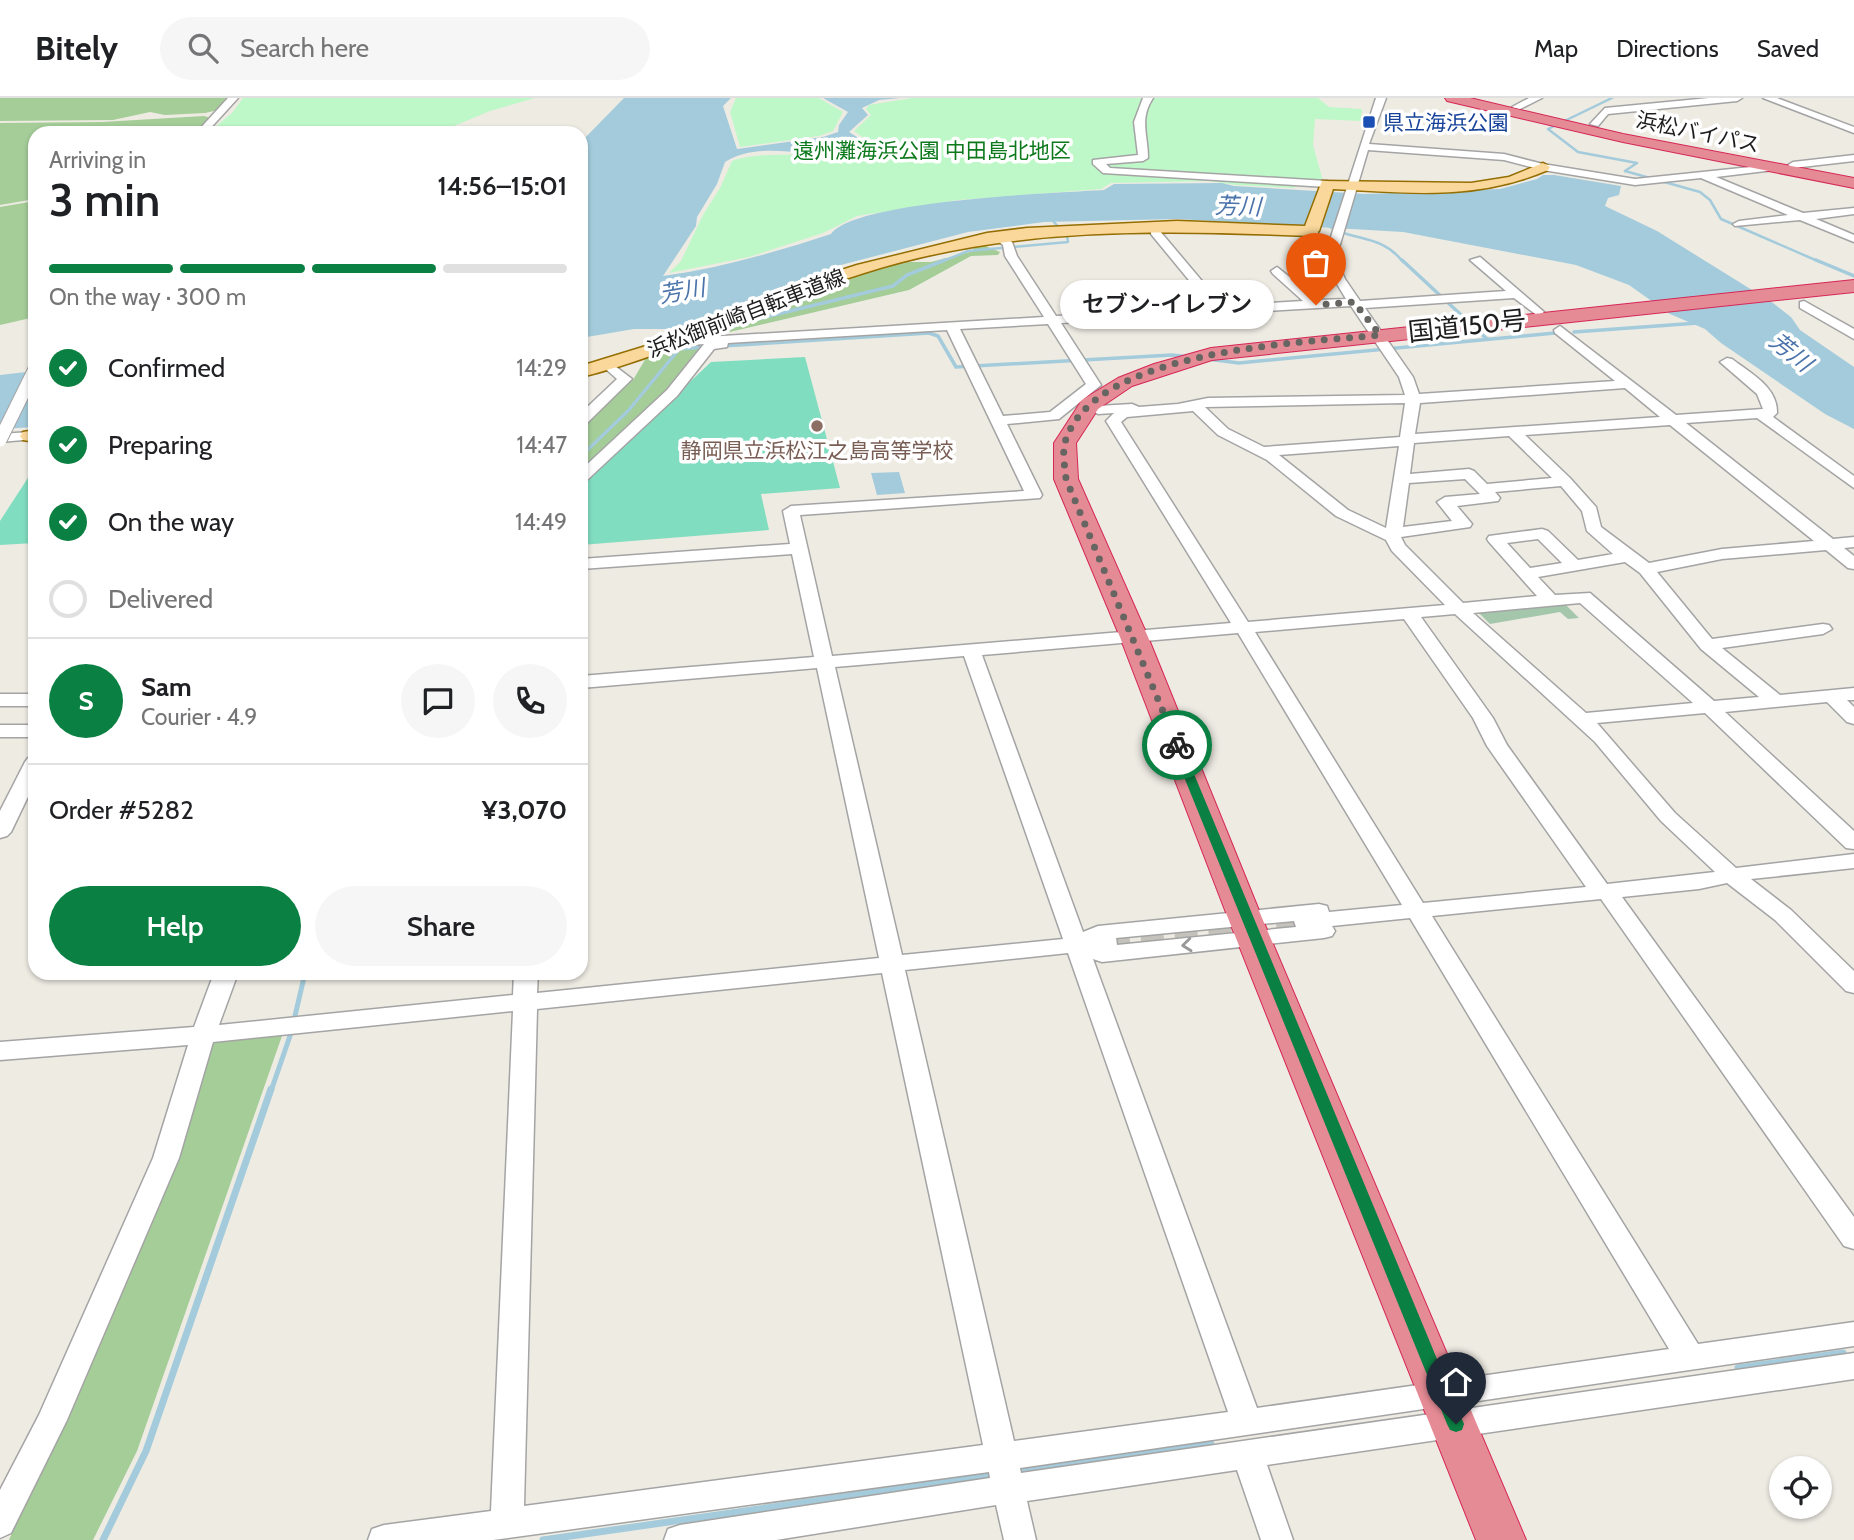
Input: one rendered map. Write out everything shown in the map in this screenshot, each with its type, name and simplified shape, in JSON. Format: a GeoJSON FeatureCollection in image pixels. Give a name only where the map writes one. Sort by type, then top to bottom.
{"type":"FeatureCollection","features":[{"type":"Feature","properties":{"kind":"highway","name":"浜松バイパス"},"geometry":{"type":"LineString","coordinates":[[1452,98],[1854,176]]}},
{"type":"Feature","properties":{"kind":"highway","name":"浜松バイパス"},"geometry":{"type":"LineString","coordinates":[[1483,98],[1572,122],[1770,168],[1854,183]]}},
{"type":"Feature","properties":{"kind":"highway","name":"国道150号"},"geometry":{"type":"LineString","coordinates":[[1501,1540],[1456,1424],[1250,928],[1134,637],[1066,479],[1065,443],[1090,405],[1125,382],[1161,368],[1211,354],[1854,287]]}},
{"type":"Feature","properties":{"kind":"main road"},"geometry":{"type":"LineString","coordinates":[[1311,231],[1327,184],[1489,185],[1513,180],[1544,167]]}},
{"type":"Feature","properties":{"kind":"main road","name":"浜松御前崎自転車道線"},"geometry":{"type":"LineString","coordinates":[[588,370],[678,342],[802,287],[863,268],[997,236],[1165,227],[1228,226],[1311,231]]}},
{"type":"Feature","properties":{"kind":"street"},"geometry":{"type":"LineString","coordinates":[[207,126],[233,98]]}},
{"type":"Feature","properties":{"kind":"street"},"geometry":{"type":"LineString","coordinates":[[1148,98],[1137,129],[1144,150],[1143,158],[1097,162],[1107,171],[1327,184]]}},
{"type":"Feature","properties":{"kind":"street"},"geometry":{"type":"LineString","coordinates":[[1330,258],[1374,113],[1381,98]]}},
{"type":"Feature","properties":{"kind":"street"},"geometry":{"type":"LineString","coordinates":[[1517,107],[1537,98]]}},
{"type":"Feature","properties":{"kind":"street"},"geometry":{"type":"LineString","coordinates":[[1572,122],[1605,111],[1737,98]]}},
{"type":"Feature","properties":{"kind":"street"},"geometry":{"type":"LineString","coordinates":[[1768,98],[1854,130]]}},
{"type":"Feature","properties":{"kind":"street"},"geometry":{"type":"LineString","coordinates":[[1836,123],[1854,122]]}},
{"type":"Feature","properties":{"kind":"street"},"geometry":{"type":"LineString","coordinates":[[1365,147],[1504,157],[1544,167],[1635,182],[1770,168]]}},
{"type":"Feature","properties":{"kind":"street"},"geometry":{"type":"LineString","coordinates":[[1793,165],[1854,158]]}},
{"type":"Feature","properties":{"kind":"street"},"geometry":{"type":"LineString","coordinates":[[1703,175],[1854,239]]}},
{"type":"Feature","properties":{"kind":"street"},"geometry":{"type":"LineString","coordinates":[[1739,224],[1854,211]]}},
{"type":"Feature","properties":{"kind":"street"},"geometry":{"type":"LineString","coordinates":[[1311,231],[1330,258],[1332,268],[1406,377],[1413,400],[1393,535],[1409,561],[1602,737],[1668,817],[1731,874],[1783,915],[1854,985]]}},
{"type":"Feature","properties":{"kind":"street"},"geometry":{"type":"LineString","coordinates":[[1155,232],[1220,310]]}},
{"type":"Feature","properties":{"kind":"street"},"geometry":{"type":"LineString","coordinates":[[996,420],[1055,416],[1069,402],[1094,385],[1011,256],[1008,244],[997,236]]}},
{"type":"Feature","properties":{"kind":"street"},"geometry":{"type":"LineString","coordinates":[[1476,260],[1538,312]]}},
{"type":"Feature","properties":{"kind":"street"},"geometry":{"type":"LineString","coordinates":[[1278,271],[1293,288],[1316,305]]}},
{"type":"Feature","properties":{"kind":"street"},"geometry":{"type":"LineString","coordinates":[[678,342],[1517,294]]}},
{"type":"Feature","properties":{"kind":"street"},"geometry":{"type":"LineString","coordinates":[[1804,305],[1854,335]]}},
{"type":"Feature","properties":{"kind":"street"},"geometry":{"type":"LineString","coordinates":[[952,327],[1034,495],[791,511],[1020,1540]]}},
{"type":"Feature","properties":{"kind":"street"},"geometry":{"type":"LineString","coordinates":[[1560,330],[1854,564]]}},
{"type":"Feature","properties":{"kind":"street"},"geometry":{"type":"LineString","coordinates":[[588,471],[672,393],[710,345],[753,342],[758,338]]}},
{"type":"Feature","properties":{"kind":"street"},"geometry":{"type":"LineString","coordinates":[[1261,452],[1770,413],[1772,406],[1766,394],[1727,362]]}},
{"type":"Feature","properties":{"kind":"street"},"geometry":{"type":"LineString","coordinates":[[588,414],[625,379],[607,364]]}},
{"type":"Feature","properties":{"kind":"street"},"geometry":{"type":"LineString","coordinates":[[0,439],[28,383]]}},
{"type":"Feature","properties":{"kind":"street"},"geometry":{"type":"LineString","coordinates":[[1098,410],[1259,400],[1413,400],[1629,384]]}},
{"type":"Feature","properties":{"kind":"street"},"geometry":{"type":"LineString","coordinates":[[1195,405],[1223,432],[1272,457],[1342,513],[1393,535],[1464,524],[1445,502],[1492,498],[1469,474],[1401,479]]}},
{"type":"Feature","properties":{"kind":"street"},"geometry":{"type":"LineString","coordinates":[[1195,405],[1123,413],[1113,421],[1244,629],[1690,1357]]}},
{"type":"Feature","properties":{"kind":"street"},"geometry":{"type":"LineString","coordinates":[[996,420],[1047,414]]}},
{"type":"Feature","properties":{"kind":"street"},"geometry":{"type":"LineString","coordinates":[[1760,414],[1854,483]]}},
{"type":"Feature","properties":{"kind":"street"},"geometry":{"type":"LineString","coordinates":[[1513,432],[1565,481],[1590,510],[1593,528],[1646,569],[1707,645],[1776,701]]}},
{"type":"Feature","properties":{"kind":"street"},"geometry":{"type":"LineString","coordinates":[[0,439],[28,436]]}},
{"type":"Feature","properties":{"kind":"street"},"geometry":{"type":"LineString","coordinates":[[1483,489],[1565,481]]}},
{"type":"Feature","properties":{"kind":"street"},"geometry":{"type":"LineString","coordinates":[[1550,600],[1495,539],[1542,534],[1576,567]]}},
{"type":"Feature","properties":{"kind":"street"},"geometry":{"type":"LineString","coordinates":[[1646,569],[1722,554],[1854,542]]}},
{"type":"Feature","properties":{"kind":"street"},"geometry":{"type":"LineString","coordinates":[[588,563],[800,548]]}},
{"type":"Feature","properties":{"kind":"street"},"geometry":{"type":"LineString","coordinates":[[1527,574],[1628,556]]}},
{"type":"Feature","properties":{"kind":"street"},"geometry":{"type":"LineString","coordinates":[[588,681],[1244,629],[1584,597],[1709,707],[1854,843]]}},
{"type":"Feature","properties":{"kind":"street"},"geometry":{"type":"LineString","coordinates":[[1408,612],[1483,718],[1497,747],[1854,1238]]}},
{"type":"Feature","properties":{"kind":"street"},"geometry":{"type":"LineString","coordinates":[[1707,645],[1823,629]]}},
{"type":"Feature","properties":{"kind":"street"},"geometry":{"type":"LineString","coordinates":[[971,650],[1247,1423]]}},
{"type":"Feature","properties":{"kind":"street"},"geometry":{"type":"LineString","coordinates":[[1583,719],[1854,694]]}},
{"type":"Feature","properties":{"kind":"street"},"geometry":{"type":"LineString","coordinates":[[1830,696],[1854,718]]}},
{"type":"Feature","properties":{"kind":"street"},"geometry":{"type":"LineString","coordinates":[[0,700],[28,700]]}},
{"type":"Feature","properties":{"kind":"street"},"geometry":{"type":"LineString","coordinates":[[0,731],[28,731]]}},
{"type":"Feature","properties":{"kind":"street"},"geometry":{"type":"LineString","coordinates":[[0,832],[28,776]]}},
{"type":"Feature","properties":{"kind":"street"},"geometry":{"type":"LineString","coordinates":[[1304,922],[1699,882],[1731,874],[1854,860]]}},
{"type":"Feature","properties":{"kind":"street"},"geometry":{"type":"LineString","coordinates":[[1078,946],[1102,954],[1250,928],[1411,922],[1417,911]]}},
{"type":"Feature","properties":{"kind":"street"},"geometry":{"type":"LineString","coordinates":[[0,1051],[203,1035],[1107,942]]}},
{"type":"Feature","properties":{"kind":"street"},"geometry":{"type":"LineString","coordinates":[[0,1523],[52,1420],[166,1157],[203,1035],[223,980]]}},
{"type":"Feature","properties":{"kind":"street"},"geometry":{"type":"LineString","coordinates":[[507,1523],[526,980]]}},
{"type":"Feature","properties":{"kind":"street"},"geometry":{"type":"LineString","coordinates":[[384,1540],[1001,1454],[1247,1423],[1854,1334]]}},
{"type":"Feature","properties":{"kind":"street"},"geometry":{"type":"LineString","coordinates":[[680,1540],[763,1534],[1009,1489],[1854,1366]]}},
{"type":"Feature","properties":{"kind":"street"},"geometry":{"type":"LineString","coordinates":[[1247,1454],[1278,1540]]}},
{"type":"Feature","properties":{"kind":"green space"},"geometry":{"type":"Polygon","coordinates":[[[0,98],[227,98],[218,110],[205,113],[165,115],[150,112],[113,120],[0,121],[0,98]]]}},
{"type":"Feature","properties":{"kind":"green space"},"geometry":{"type":"Polygon","coordinates":[[[243,98],[535,98],[490,111],[454,126],[216,126],[232,113],[243,98]]]}},
{"type":"Feature","properties":{"kind":"green space","name":"遠州灘海浜公園 中田島北地区"},"geometry":{"type":"Polygon","coordinates":[[[736,98],[819,98],[843,112],[833,131],[819,136],[740,147],[730,112],[736,98]]]}},
{"type":"Feature","properties":{"kind":"green space","name":"遠州灘海浜公園 中田島北地区"},"geometry":{"type":"Polygon","coordinates":[[[912,98],[1318,98],[1329,107],[1362,109],[1361,121],[1315,119],[1313,145],[1323,181],[1298,181],[1294,188],[1209,181],[1111,183],[1101,189],[958,200],[857,216],[823,233],[749,257],[669,273],[681,261],[732,161],[767,155],[850,155],[866,152],[876,147],[854,131],[871,115],[866,109],[869,105],[912,98]]]}},
{"type":"Feature","properties":{"kind":"green space"},"geometry":{"type":"Polygon","coordinates":[[[204,116],[211,118],[202,126],[28,126],[28,200],[0,205],[0,123],[102,122],[204,116]]]}},
{"type":"Feature","properties":{"kind":"green space"},"geometry":{"type":"Polygon","coordinates":[[[28,202],[28,319],[0,325],[0,207],[28,202]]]}},
{"type":"Feature","properties":{"kind":"green space"},"geometry":{"type":"Polygon","coordinates":[[[983,245],[1000,252],[998,255],[971,256],[909,290],[704,338],[698,336],[790,297],[869,271],[901,262],[931,262],[974,251],[973,247],[983,245]]]}},
{"type":"Feature","properties":{"kind":"green space"},"geometry":{"type":"Polygon","coordinates":[[[676,346],[700,347],[664,392],[588,463],[588,420],[633,380],[646,358],[676,346]]]}},
{"type":"Feature","properties":{"kind":"green space"},"geometry":{"type":"Polygon","coordinates":[[[805,357],[840,488],[761,494],[769,530],[588,544],[588,477],[711,362],[805,357]]]}},
{"type":"Feature","properties":{"kind":"green space"},"geometry":{"type":"Polygon","coordinates":[[[28,478],[28,543],[0,545],[0,521],[28,478]]]}},
{"type":"Feature","properties":{"kind":"green space"},"geometry":{"type":"Polygon","coordinates":[[[1565,604],[1579,618],[1568,619],[1560,612],[1490,624],[1478,612],[1565,604]]]}},
{"type":"Feature","properties":{"kind":"green space"},"geometry":{"type":"Polygon","coordinates":[[[283,1033],[137,1451],[93,1540],[9,1540],[162,1185],[209,1049],[217,1040],[283,1033]]]}},
{"type":"Feature","properties":{"kind":"water","name":"芳川"},"geometry":{"type":"Polygon","coordinates":[[[624,98],[731,98],[723,106],[737,149],[823,137],[838,132],[839,125],[848,112],[823,98],[901,98],[879,100],[862,108],[868,115],[849,132],[873,147],[859,153],[841,155],[761,151],[742,154],[725,162],[717,184],[697,217],[696,226],[663,276],[727,264],[790,247],[831,234],[848,222],[877,213],[959,200],[1104,190],[1114,184],[1222,183],[1365,194],[1500,189],[1543,175],[1554,175],[1621,186],[1619,195],[1608,198],[1605,206],[1657,231],[1773,303],[1791,317],[1800,330],[1854,367],[1854,429],[1825,414],[1721,343],[1705,329],[1670,314],[1629,285],[1576,265],[1403,232],[1177,219],[1044,222],[968,232],[833,267],[674,329],[634,329],[588,337],[588,135],[624,98]]]}},
{"type":"Feature","properties":{"kind":"water"},"geometry":{"type":"Polygon","coordinates":[[[28,372],[28,427],[0,429],[0,375],[28,372]]]}},
{"type":"Feature","properties":{"kind":"water"},"geometry":{"type":"Polygon","coordinates":[[[899,472],[905,493],[877,495],[871,473],[899,472]]]}},
{"type":"Feature","properties":{"kind":"waterway"},"geometry":{"type":"LineString","coordinates":[[1612,98],[1548,129],[1578,152],[1637,163],[1625,171],[1700,192],[1710,200],[1721,219],[1820,262]]}},
{"type":"Feature","properties":{"kind":"waterway"},"geometry":{"type":"LineString","coordinates":[[941,262],[968,251],[1068,242],[1067,236],[1051,219]]}},
{"type":"Feature","properties":{"kind":"waterway"},"geometry":{"type":"LineString","coordinates":[[1325,224],[1335,230],[1385,246],[1403,262]]}},
{"type":"Feature","properties":{"kind":"waterway"},"geometry":{"type":"LineString","coordinates":[[713,338],[728,328],[745,322],[893,286],[907,275],[945,260]]}},
{"type":"Feature","properties":{"kind":"waterway"},"geometry":{"type":"LineString","coordinates":[[1402,260],[1487,339]]}},
{"type":"Feature","properties":{"kind":"waterway"},"geometry":{"type":"LineString","coordinates":[[1816,260],[1854,276]]}},
{"type":"Feature","properties":{"kind":"waterway"},"geometry":{"type":"LineString","coordinates":[[1574,332],[1698,323]]}},
{"type":"Feature","properties":{"kind":"waterway"},"geometry":{"type":"LineString","coordinates":[[723,346],[929,333],[938,336],[956,367],[1172,355],[1190,357]]}},
{"type":"Feature","properties":{"kind":"waterway"},"geometry":{"type":"LineString","coordinates":[[1207,359],[1239,363],[1555,333]]}},
{"type":"Feature","properties":{"kind":"waterway"},"geometry":{"type":"LineString","coordinates":[[679,349],[706,347]]}},
{"type":"Feature","properties":{"kind":"waterway"},"geometry":{"type":"LineString","coordinates":[[588,449],[628,411],[679,349]]}},
{"type":"Feature","properties":{"kind":"waterway"},"geometry":{"type":"LineString","coordinates":[[271,1091],[291,1033],[303,980]]}},
{"type":"Feature","properties":{"kind":"waterway"},"geometry":{"type":"LineString","coordinates":[[103,1540],[146,1451],[271,1089]]}},
{"type":"Feature","properties":{"kind":"waterway"},"geometry":{"type":"LineString","coordinates":[[1738,1368],[1843,1353]]}},
{"type":"Feature","properties":{"kind":"waterway"},"geometry":{"type":"LineString","coordinates":[[1016,1472],[1211,1444]]}},
{"type":"Feature","properties":{"kind":"waterway"},"geometry":{"type":"LineString","coordinates":[[543,1540],[996,1475]]}},
{"type":"Feature","properties":{"kind":"tunnel"},"geometry":{"type":"LineString","coordinates":[[1107,942],[1304,922]]}},
{"type":"Feature","properties":{"kind":"way so far"},"geometry":{"type":"LineString","coordinates":[[1177,745],[1066,479],[1065,443],[1072,428],[1090,405],[1125,382],[1161,368],[1211,354],[1380,335],[1354,302],[1316,305]]}},
{"type":"Feature","properties":{"kind":"place","name":"県立海浜公園"},"geometry":{"type":"Point","coordinates":[1369,122]}},
{"type":"Feature","properties":{"kind":"place","name":"セブン-イレブン"},"geometry":{"type":"Point","coordinates":[1316,305]}},
{"type":"Feature","properties":{"kind":"place","name":"静岡県立浜松江之島高等学校"},"geometry":{"type":"Point","coordinates":[817,426]}},
{"type":"Feature","properties":{"kind":"route"},"geometry":{"type":"LineString","coordinates":[[1177,745],[1245,918],[1456,1424]]}}]}
